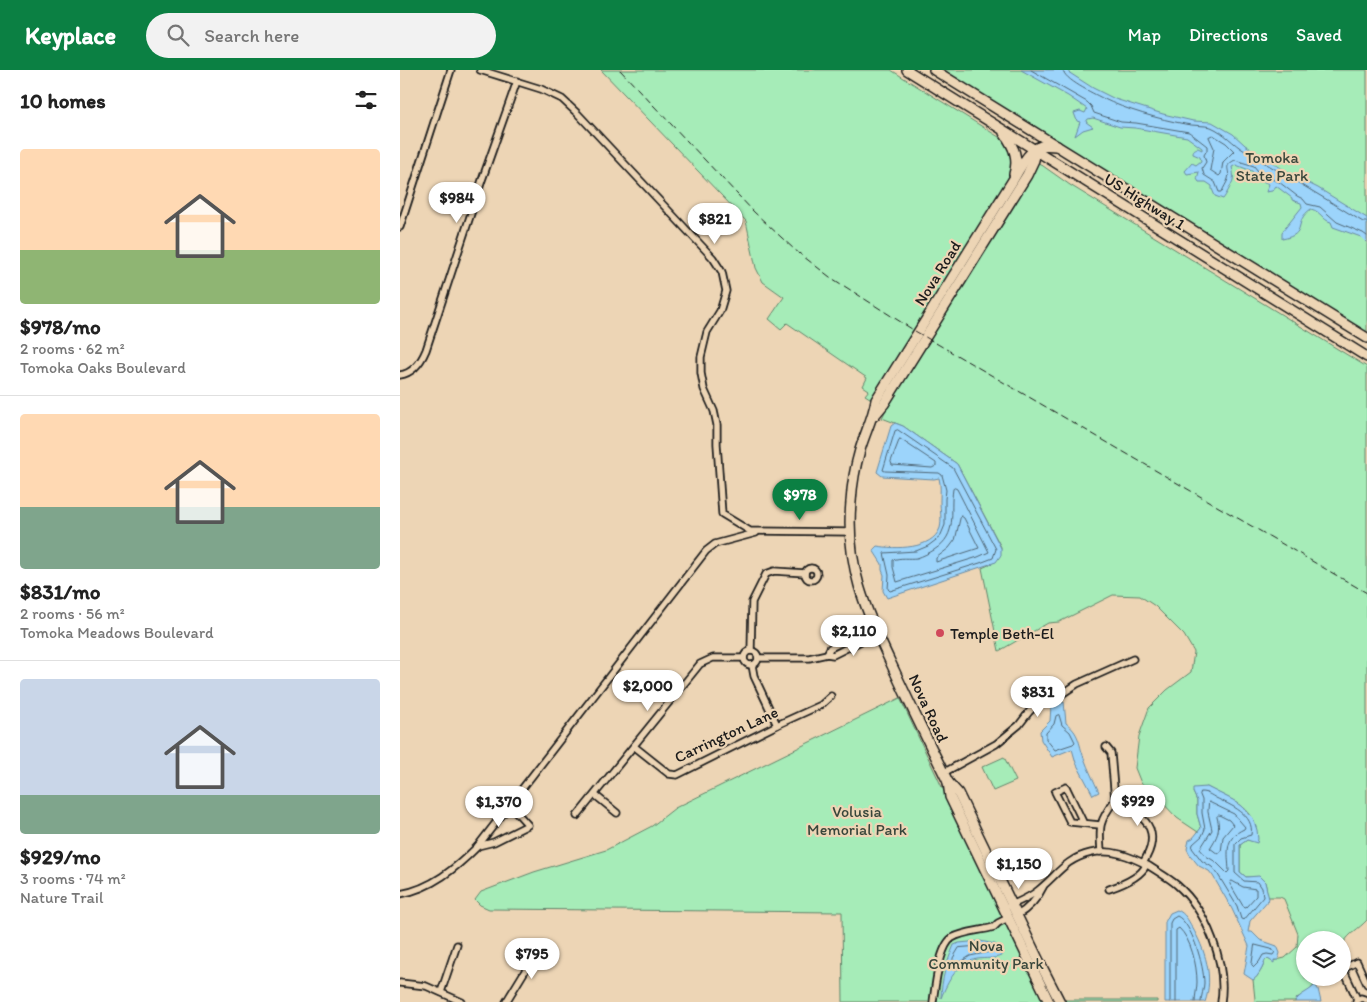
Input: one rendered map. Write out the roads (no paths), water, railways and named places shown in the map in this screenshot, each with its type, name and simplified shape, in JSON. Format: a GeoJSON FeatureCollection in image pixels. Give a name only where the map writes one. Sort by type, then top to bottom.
{"type":"FeatureCollection","features":[{"type":"Feature","properties":{"kind":"main road","name":"US Highway 1"},"geometry":{"type":"LineString","coordinates":[[907,70],[1367,357]]}},
{"type":"Feature","properties":{"kind":"main road","name":"US Highway 1"},"geometry":{"type":"LineString","coordinates":[[934,70],[1367,338]]}},
{"type":"Feature","properties":{"kind":"main road"},"geometry":{"type":"LineString","coordinates":[[1001,129],[1016,153],[1016,169],[1013,180]]}},
{"type":"Feature","properties":{"kind":"main road"},"geometry":{"type":"LineString","coordinates":[[1031,130],[1036,139],[1036,150],[1045,146],[1057,146]]}},
{"type":"Feature","properties":{"kind":"main road","name":"Nova Road"},"geometry":{"type":"LineString","coordinates":[[1011,917],[1008,907],[950,797],[946,777],[875,630],[861,596],[850,532],[850,503],[860,449],[874,416],[876,400],[1013,180],[1036,150]]}},
{"type":"Feature","properties":{"kind":"main road","name":"Nova Road"},"geometry":{"type":"LineString","coordinates":[[874,416],[884,404],[1027,175],[1036,150]]}},
{"type":"Feature","properties":{"kind":"main road"},"geometry":{"type":"LineString","coordinates":[[1011,917],[1046,998],[1059,1001]]}},
{"type":"Feature","properties":{"kind":"main road"},"geometry":{"type":"LineString","coordinates":[[1011,917],[1059,1001]]}},
{"type":"Feature","properties":{"kind":"street"},"geometry":{"type":"LineString","coordinates":[[400,227],[452,70]]}},
{"type":"Feature","properties":{"kind":"street"},"geometry":{"type":"LineString","coordinates":[[480,70],[541,89],[562,99],[709,254],[722,272],[726,291],[720,311],[707,332],[701,357],[704,389],[714,411],[717,425],[722,514],[750,531],[850,532]]}},
{"type":"Feature","properties":{"kind":"street"},"geometry":{"type":"LineString","coordinates":[[400,375],[415,369],[422,360],[426,350],[517,81]]}},
{"type":"Feature","properties":{"kind":"street"},"geometry":{"type":"LineString","coordinates":[[400,894],[410,893],[436,881],[459,864],[477,847],[706,551],[716,544],[760,531]]}},
{"type":"Feature","properties":{"kind":"street"},"geometry":{"type":"LineString","coordinates":[[751,651],[752,602],[766,574],[774,571],[805,573]]}},
{"type":"Feature","properties":{"kind":"street"},"geometry":{"type":"LineString","coordinates":[[827,654],[830,648],[875,630]]}},
{"type":"Feature","properties":{"kind":"street"},"geometry":{"type":"LineString","coordinates":[[758,658],[809,658],[827,654],[833,655],[852,646],[875,630]]}},
{"type":"Feature","properties":{"kind":"street"},"geometry":{"type":"LineString","coordinates":[[849,639],[852,646]]}},
{"type":"Feature","properties":{"kind":"street"},"geometry":{"type":"LineString","coordinates":[[751,651],[756,653],[758,658]]}},
{"type":"Feature","properties":{"kind":"street"},"geometry":{"type":"LineString","coordinates":[[744,658],[747,652],[751,651]]}},
{"type":"Feature","properties":{"kind":"street"},"geometry":{"type":"LineString","coordinates":[[577,816],[700,664],[713,658],[744,658]]}},
{"type":"Feature","properties":{"kind":"street"},"geometry":{"type":"LineString","coordinates":[[744,658],[746,662],[752,665]]}},
{"type":"Feature","properties":{"kind":"street"},"geometry":{"type":"LineString","coordinates":[[752,665],[756,663],[758,658]]}},
{"type":"Feature","properties":{"kind":"street"},"geometry":{"type":"LineString","coordinates":[[946,777],[996,744],[1019,725],[1036,705],[1133,659]]}},
{"type":"Feature","properties":{"kind":"street"},"geometry":{"type":"LineString","coordinates":[[752,665],[754,676],[777,725]]}},
{"type":"Feature","properties":{"kind":"street","name":"Carrington Lane"},"geometry":{"type":"LineString","coordinates":[[634,747],[669,774],[677,775],[821,705],[831,696]]}},
{"type":"Feature","properties":{"kind":"street"},"geometry":{"type":"LineString","coordinates":[[1101,852],[1100,824],[1115,800],[1111,753],[1106,747]]}},
{"type":"Feature","properties":{"kind":"street"},"geometry":{"type":"LineString","coordinates":[[1083,822],[1066,787],[1055,792],[1070,822],[1100,824]]}},
{"type":"Feature","properties":{"kind":"street"},"geometry":{"type":"LineString","coordinates":[[595,796],[617,813]]}},
{"type":"Feature","properties":{"kind":"street"},"geometry":{"type":"LineString","coordinates":[[1109,890],[1144,870],[1152,848],[1150,828],[1144,818],[1115,800]]}},
{"type":"Feature","properties":{"kind":"street"},"geometry":{"type":"LineString","coordinates":[[477,847],[494,842],[528,825],[509,804]]}},
{"type":"Feature","properties":{"kind":"street"},"geometry":{"type":"LineString","coordinates":[[1008,907],[1035,893],[1065,864],[1081,856],[1101,852],[1129,856],[1177,885],[1188,896],[1208,929],[1219,960],[1222,979],[1221,1002]]}},
{"type":"Feature","properties":{"kind":"street"},"geometry":{"type":"LineString","coordinates":[[933,1002],[942,957],[948,942],[958,936],[994,927],[998,923],[1028,909],[1040,894],[1044,885]]}},
{"type":"Feature","properties":{"kind":"street"},"geometry":{"type":"LineString","coordinates":[[441,992],[457,945]]}},
{"type":"Feature","properties":{"kind":"street"},"geometry":{"type":"LineString","coordinates":[[506,1002],[528,966],[530,948]]}},
{"type":"Feature","properties":{"kind":"street"},"geometry":{"type":"LineString","coordinates":[[1366,999],[1361,998],[1356,1001],[1342,969],[1357,962],[1367,984]]}},
{"type":"Feature","properties":{"kind":"street"},"geometry":{"type":"LineString","coordinates":[[400,983],[426,986],[462,1002]]}},
{"type":"Feature","properties":{"kind":"water"},"geometry":{"type":"Polygon","coordinates":[[[1021,70],[1065,70],[1093,88],[1115,99],[1163,114],[1193,121],[1212,122],[1233,134],[1245,145],[1292,175],[1318,188],[1367,218],[1367,243],[1361,237],[1333,227],[1331,222],[1311,209],[1302,218],[1298,231],[1290,237],[1282,239],[1282,232],[1302,207],[1301,203],[1292,200],[1292,198],[1276,186],[1272,191],[1266,192],[1269,184],[1258,179],[1252,171],[1236,165],[1232,167],[1233,180],[1224,198],[1215,196],[1212,186],[1206,182],[1199,182],[1197,179],[1199,172],[1187,174],[1185,171],[1192,163],[1196,165],[1201,161],[1200,157],[1193,154],[1194,150],[1198,148],[1202,150],[1202,148],[1187,137],[1120,127],[1093,118],[1088,119],[1086,122],[1093,127],[1083,130],[1075,136],[1080,122],[1077,121],[1074,113],[1080,111],[1085,113],[1087,109],[1068,96],[1021,70]]]}},
{"type":"Feature","properties":{"kind":"water"},"geometry":{"type":"Polygon","coordinates":[[[895,423],[903,426],[957,464],[1001,548],[1001,555],[996,562],[887,598],[883,591],[884,575],[882,564],[873,550],[877,546],[893,548],[912,546],[929,541],[936,535],[941,522],[939,478],[882,476],[877,472],[891,426],[895,423]]]}},
{"type":"Feature","properties":{"kind":"water"},"geometry":{"type":"Polygon","coordinates":[[[1064,702],[1066,723],[1071,727],[1078,739],[1099,792],[1093,795],[1076,763],[1072,749],[1052,757],[1041,740],[1040,731],[1050,721],[1051,706],[1064,702]]]}},
{"type":"Feature","properties":{"kind":"water"},"geometry":{"type":"Polygon","coordinates":[[[1207,787],[1242,806],[1253,818],[1257,830],[1257,843],[1247,840],[1240,845],[1240,872],[1246,877],[1259,876],[1265,882],[1269,899],[1250,921],[1248,932],[1252,932],[1260,940],[1277,946],[1280,953],[1278,960],[1274,960],[1274,963],[1268,959],[1265,960],[1253,980],[1244,974],[1249,946],[1232,909],[1213,876],[1209,871],[1199,866],[1187,849],[1189,840],[1201,828],[1193,788],[1207,787]]]}},
{"type":"Feature","properties":{"kind":"water"},"geometry":{"type":"Polygon","coordinates":[[[1177,910],[1188,919],[1201,944],[1207,963],[1209,983],[1205,1002],[1165,1002],[1165,922],[1170,913],[1177,910]]]}},
{"type":"Feature","properties":{"kind":"water"},"geometry":{"type":"Polygon","coordinates":[[[980,941],[995,944],[1001,951],[1001,956],[977,959],[964,964],[950,979],[941,998],[945,971],[954,945],[980,941]]]}},
{"type":"Feature","properties":{"kind":"water"},"geometry":{"type":"Polygon","coordinates":[[[1316,986],[1321,1002],[1295,1002],[1299,997],[1316,986]]]}},
{"type":"Feature","properties":{"kind":"railway"},"geometry":{"type":"LineString","coordinates":[[620,70],[754,212],[795,250],[830,277],[915,331],[1367,593]]}},
{"type":"Feature","properties":{"kind":"place","name":"Temple Beth-El"},"geometry":{"type":"Point","coordinates":[940,633]}},
{"type":"Feature","properties":{"kind":"park label","name":"Tomoka State Park"},"geometry":{"type":"Point","coordinates":[1272,166]}},
{"type":"Feature","properties":{"kind":"park label","name":"Volusia Memorial Park"},"geometry":{"type":"Point","coordinates":[857,820]}},
{"type":"Feature","properties":{"kind":"park label","name":"Nova Community Park"},"geometry":{"type":"Point","coordinates":[986,954]}}]}
